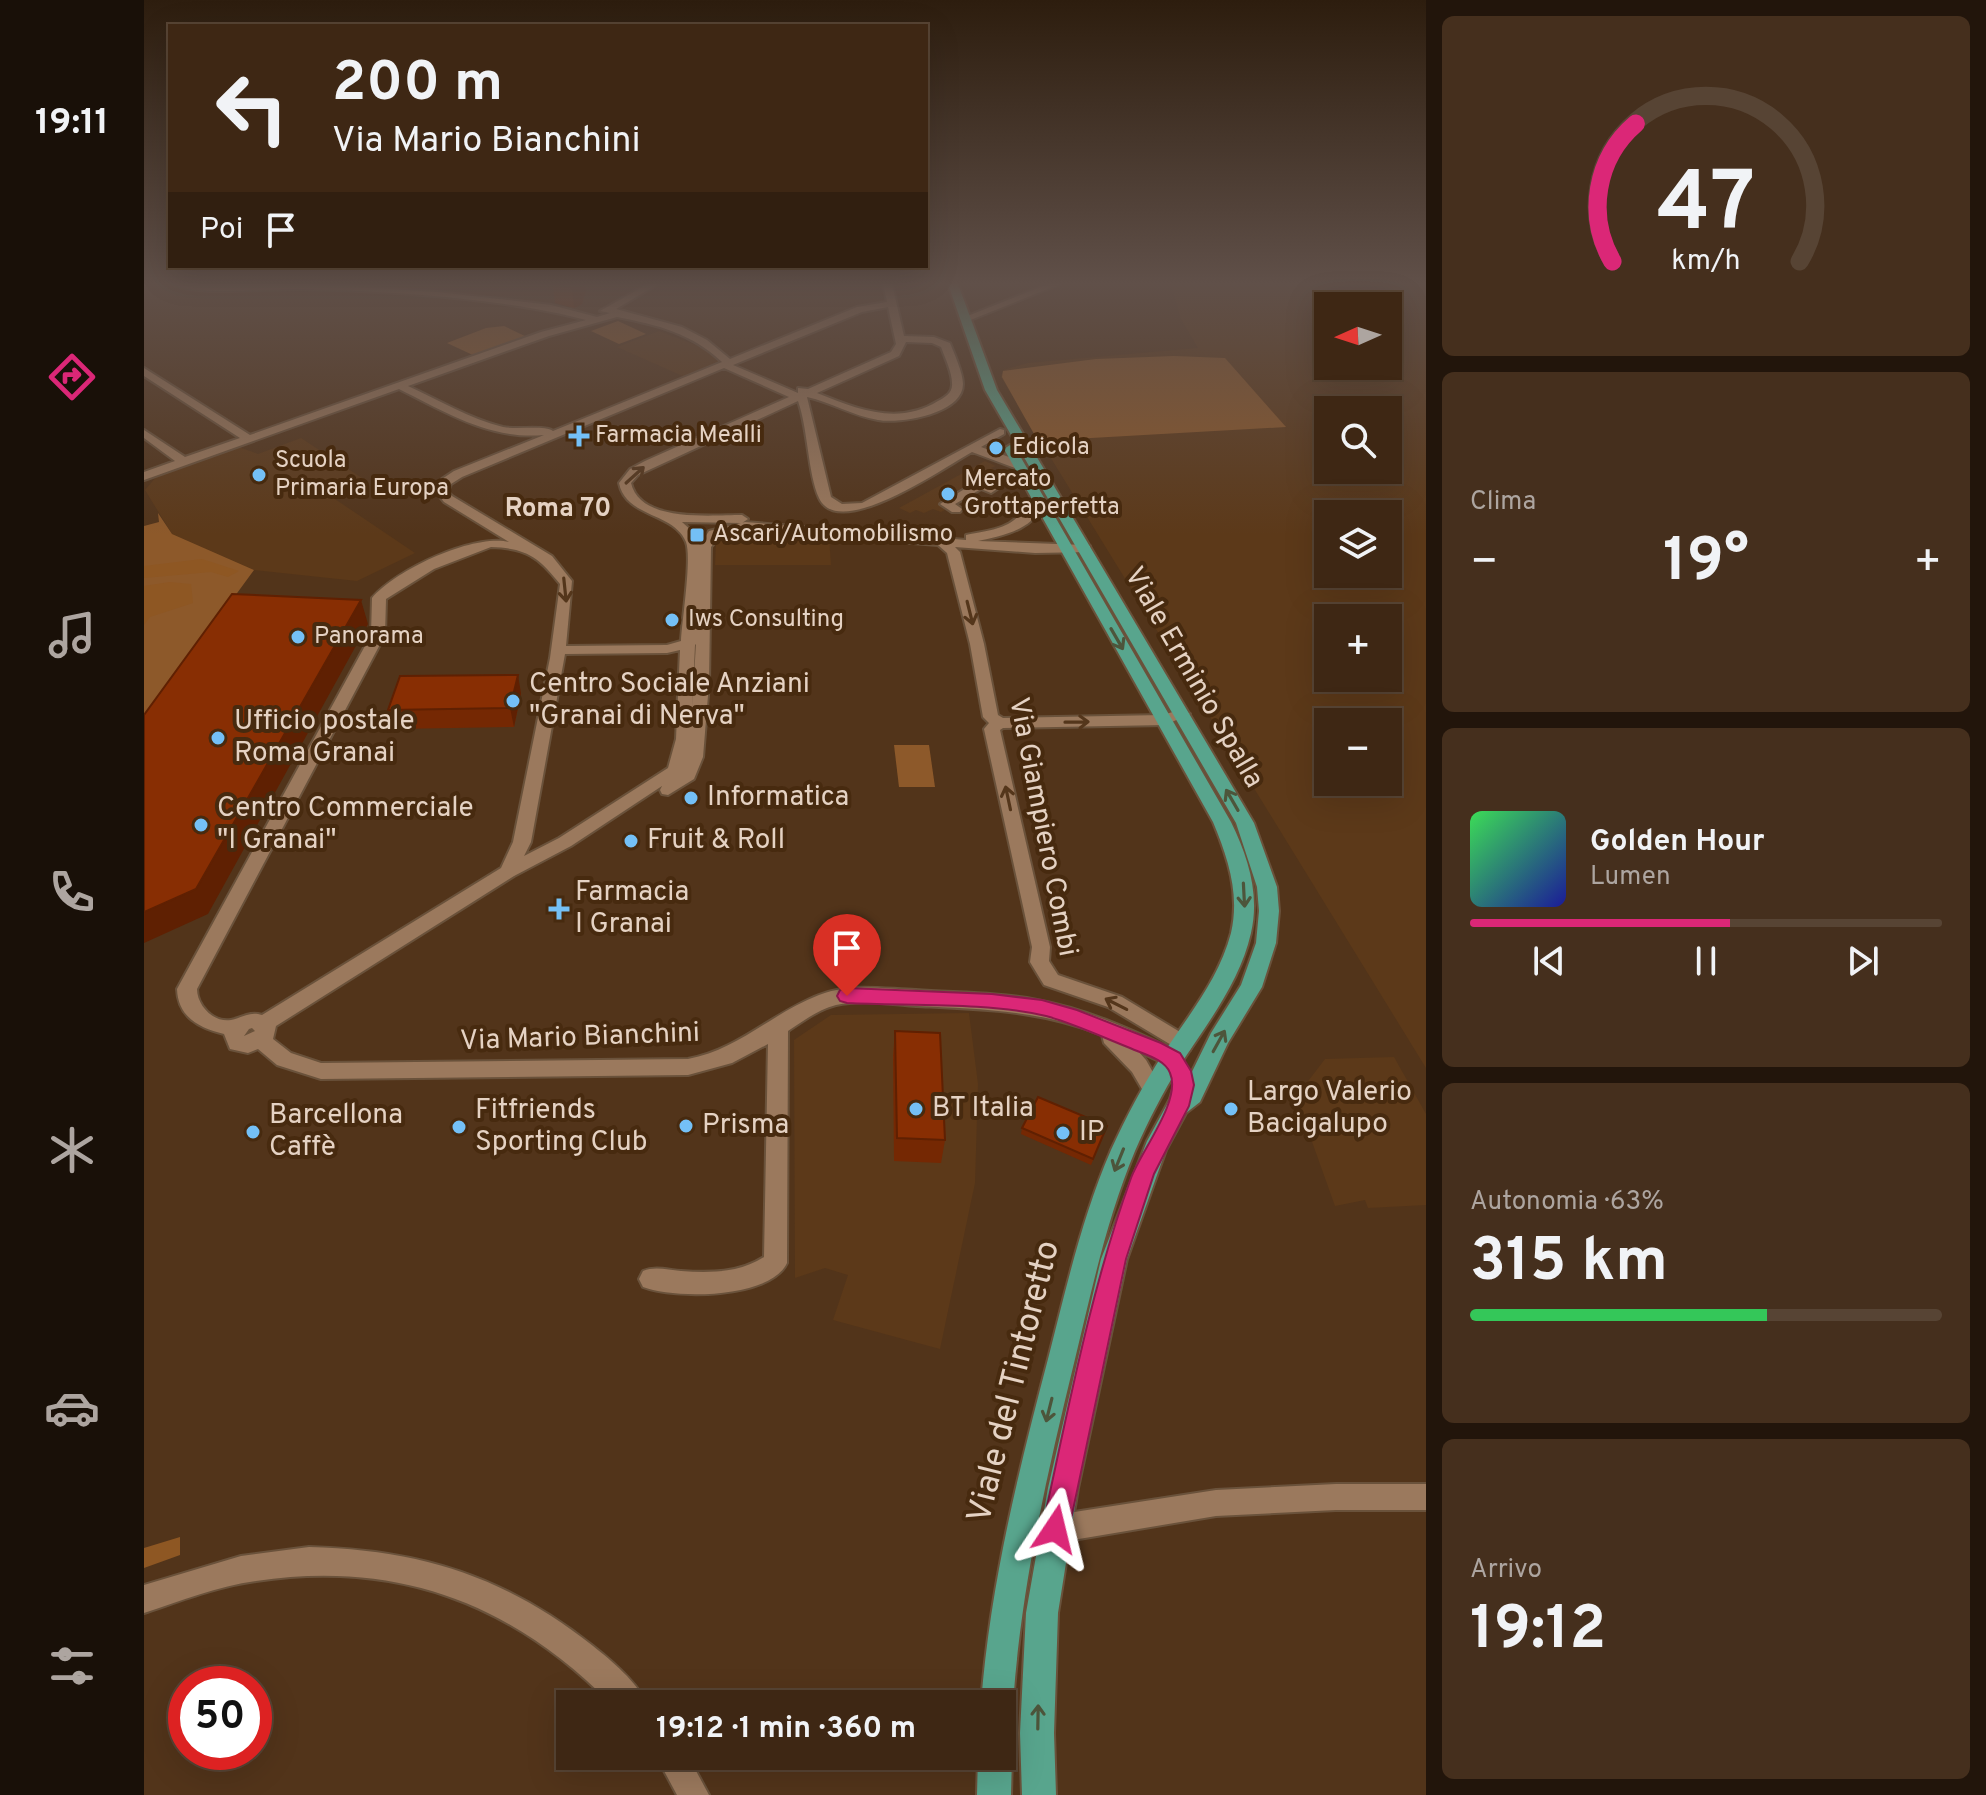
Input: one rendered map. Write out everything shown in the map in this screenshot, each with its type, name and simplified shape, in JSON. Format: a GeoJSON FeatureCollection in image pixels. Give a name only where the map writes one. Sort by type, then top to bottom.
{"type":"FeatureCollection","features":[{"type":"Feature","properties":{"kind":"main road","name":"Viale Erminio Spalla"},"geometry":{"type":"LineString","coordinates":[[970,368],[973,382],[1037,498],[1076,549]]}},
{"type":"Feature","properties":{"kind":"main road","name":"Viale Erminio Spalla"},"geometry":{"type":"LineString","coordinates":[[981,368],[1088,570],[1173,717],[1252,838],[1266,878],[1269,911],[1266,943],[1257,976],[1219,1039],[1192,1095],[1178,1106]]}},
{"type":"Feature","properties":{"kind":"main road","name":"Viale Erminio Spalla"},"geometry":{"type":"LineString","coordinates":[[1153,1090],[1230,963],[1243,924],[1245,896],[1230,839],[1173,717]]}},
{"type":"Feature","properties":{"kind":"main road","name":"Viale del Tintoretto"},"geometry":{"type":"LineString","coordinates":[[998,1690],[1004,1621],[1020,1530],[1093,1232],[1128,1139],[1153,1090]]}},
{"type":"Feature","properties":{"kind":"main road"},"geometry":{"type":"LineString","coordinates":[[1039,1795],[1040,1645],[1055,1529],[1114,1259],[1144,1173],[1178,1106]]}},
{"type":"Feature","properties":{"kind":"main road"},"geometry":{"type":"LineString","coordinates":[[994,1795],[995,1770]]}},
{"type":"Feature","properties":{"kind":"street"},"geometry":{"type":"LineString","coordinates":[[144,476],[453,368]]}},
{"type":"Feature","properties":{"kind":"street"},"geometry":{"type":"LineString","coordinates":[[508,872],[522,842],[567,584],[553,564],[480,523],[448,499],[442,490],[450,479],[491,458],[716,368]]}},
{"type":"Feature","properties":{"kind":"street"},"geometry":{"type":"LineString","coordinates":[[739,368],[805,397],[872,417],[915,417],[961,398],[953,368]]}},
{"type":"Feature","properties":{"kind":"street"},"geometry":{"type":"LineString","coordinates":[[262,1031],[508,872],[648,796],[682,781],[692,768],[701,705],[704,608],[697,593],[692,539],[682,527],[626,494],[625,483],[631,474],[867,368]]}},
{"type":"Feature","properties":{"kind":"street"},"geometry":{"type":"LineString","coordinates":[[144,371],[249,439]]}},
{"type":"Feature","properties":{"kind":"street"},"geometry":{"type":"LineString","coordinates":[[400,386],[466,417],[520,448]]}},
{"type":"Feature","properties":{"kind":"street"},"geometry":{"type":"LineString","coordinates":[[805,397],[827,501],[848,509],[866,506],[1000,432]]}},
{"type":"Feature","properties":{"kind":"street"},"geometry":{"type":"LineString","coordinates":[[466,417],[516,434],[583,422]]}},
{"type":"Feature","properties":{"kind":"street"},"geometry":{"type":"LineString","coordinates":[[144,433],[184,462]]}},
{"type":"Feature","properties":{"kind":"street"},"geometry":{"type":"LineString","coordinates":[[491,458],[504,440]]}},
{"type":"Feature","properties":{"kind":"street"},"geometry":{"type":"LineString","coordinates":[[972,448],[1019,465]]}},
{"type":"Feature","properties":{"kind":"street"},"geometry":{"type":"LineString","coordinates":[[947,507],[985,486]]}},
{"type":"Feature","properties":{"kind":"street"},"geometry":{"type":"LineString","coordinates":[[971,538],[1018,526],[1032,514],[1037,498]]}},
{"type":"Feature","properties":{"kind":"street"},"geometry":{"type":"LineString","coordinates":[[668,518],[1040,543],[1076,549]]}},
{"type":"Feature","properties":{"kind":"street"},"geometry":{"type":"LineString","coordinates":[[473,547],[485,533],[480,523]]}},
{"type":"Feature","properties":{"kind":"street"},"geometry":{"type":"LineString","coordinates":[[531,862],[550,865],[648,796],[678,767],[686,719],[684,705],[689,643],[707,540],[718,532],[739,527],[775,525]]}},
{"type":"Feature","properties":{"kind":"street"},"geometry":{"type":"LineString","coordinates":[[828,529],[942,542],[1076,549]]}},
{"type":"Feature","properties":{"kind":"street","name":"Via Giampiero Combi"},"geometry":{"type":"LineString","coordinates":[[942,542],[953,552],[977,644],[991,717],[999,723],[992,729],[1041,947],[1038,956],[1041,970],[1060,984],[1115,1002],[1178,1051]]}},
{"type":"Feature","properties":{"kind":"street"},"geometry":{"type":"LineString","coordinates":[[473,547],[502,543],[537,553]]}},
{"type":"Feature","properties":{"kind":"street","name":"Via Mario Bianchini"},"geometry":{"type":"LineString","coordinates":[[473,547],[401,580],[379,598],[381,626],[378,635],[190,981],[186,995],[196,1014],[223,1027],[237,1028],[233,1036],[237,1043],[248,1045],[262,1031],[284,1059],[321,1071],[663,1068],[700,1065],[729,1057],[825,1001],[867,995],[1035,1006],[1070,1015],[1103,1030],[1178,1051]]}},
{"type":"Feature","properties":{"kind":"street"},"geometry":{"type":"LineString","coordinates":[[557,654],[667,649],[689,643]]}},
{"type":"Feature","properties":{"kind":"street"},"geometry":{"type":"LineString","coordinates":[[557,654],[666,657],[687,661]]}},
{"type":"Feature","properties":{"kind":"street"},"geometry":{"type":"LineString","coordinates":[[684,705],[701,705]]}},
{"type":"Feature","properties":{"kind":"street"},"geometry":{"type":"LineString","coordinates":[[999,723],[1173,717]]}},
{"type":"Feature","properties":{"kind":"street"},"geometry":{"type":"LineString","coordinates":[[522,842],[537,847],[565,842]]}},
{"type":"Feature","properties":{"kind":"street"},"geometry":{"type":"LineString","coordinates":[[651,1279],[698,1285],[761,1274],[775,1263],[778,1028]]}},
{"type":"Feature","properties":{"kind":"street"},"geometry":{"type":"LineString","coordinates":[[1103,1030],[1139,1066],[1153,1090]]}},
{"type":"Feature","properties":{"kind":"street"},"geometry":{"type":"LineString","coordinates":[[1178,1051],[1184,1085],[1178,1106]]}},
{"type":"Feature","properties":{"kind":"street"},"geometry":{"type":"LineString","coordinates":[[1055,1529],[1216,1503],[1336,1497],[1426,1497]]}},
{"type":"Feature","properties":{"kind":"street"},"geometry":{"type":"LineString","coordinates":[[144,1599],[232,1572],[277,1564],[352,1562],[420,1571],[477,1589],[536,1620],[597,1667],[619,1690]]}},
{"type":"Feature","properties":{"kind":"street"},"geometry":{"type":"LineString","coordinates":[[679,1770],[694,1795]]}},
{"type":"Feature","properties":{"kind":"shaded area"},"geometry":{"type":"Polygon","coordinates":[[[664,368],[707,368],[685,377],[664,368]]]}},
{"type":"Feature","properties":{"kind":"shaded area"},"geometry":{"type":"Polygon","coordinates":[[[1011,368],[1314,368],[1314,380],[1402,380],[1402,368],[1426,368],[1426,1068],[1001,377],[1003,370],[1011,368]]]}},
{"type":"Feature","properties":{"kind":"shaded area"},"geometry":{"type":"Polygon","coordinates":[[[1028,368],[1234,368],[1286,427],[1038,441],[1002,377],[1003,371],[1028,368]]]}},
{"type":"Feature","properties":{"kind":"shaded area"},"geometry":{"type":"Polygon","coordinates":[[[301,438],[365,480],[332,497],[415,553],[357,581],[254,570],[172,534],[145,490],[157,476],[239,447],[258,454],[301,438]]]}},
{"type":"Feature","properties":{"kind":"shaded area","name":"Mercato Grottaperfetta"},"geometry":{"type":"Polygon","coordinates":[[[985,461],[996,466],[991,468],[997,471],[997,481],[941,512],[933,509],[910,513],[899,508],[985,461]]]}},
{"type":"Feature","properties":{"kind":"shaded area"},"geometry":{"type":"Polygon","coordinates":[[[158,513],[172,534],[254,570],[144,720],[144,526],[159,522],[158,513]]]}},
{"type":"Feature","properties":{"kind":"shaded area"},"geometry":{"type":"Polygon","coordinates":[[[741,531],[829,536],[831,565],[715,565],[716,543],[723,535],[741,531]]]}},
{"type":"Feature","properties":{"kind":"shaded area"},"geometry":{"type":"Polygon","coordinates":[[[202,559],[239,571],[228,577],[211,572],[144,578],[144,566],[202,559]]]}},
{"type":"Feature","properties":{"kind":"shaded area"},"geometry":{"type":"Polygon","coordinates":[[[170,582],[191,584],[193,603],[150,617],[144,625],[144,586],[170,582]]]}},
{"type":"Feature","properties":{"kind":"shaded area"},"geometry":{"type":"Polygon","coordinates":[[[894,745],[929,745],[935,787],[899,787],[894,745]]]}},
{"type":"Feature","properties":{"kind":"shaded area"},"geometry":{"type":"Polygon","coordinates":[[[969,1013],[978,1084],[975,1183],[940,1349],[833,1320],[848,1275],[825,1268],[795,1278],[794,1040],[831,1015],[969,1013]]]}},
{"type":"Feature","properties":{"kind":"shaded area"},"geometry":{"type":"Polygon","coordinates":[[[1394,1057],[1426,1114],[1426,1205],[1368,1208],[1365,1200],[1335,1206],[1296,1097],[1325,1059],[1394,1057]]]}},
{"type":"Feature","properties":{"kind":"shaded area"},"geometry":{"type":"Polygon","coordinates":[[[180,1537],[180,1555],[144,1568],[144,1548],[180,1537]]]}},
{"type":"Feature","properties":{"kind":"building","name":"Centro Commerciale \"I Granai\""},"geometry":{"type":"Polygon","coordinates":[[[232,594],[361,600],[196,889],[144,912],[144,715],[232,594]]]}},
{"type":"Feature","properties":{"kind":"building"},"geometry":{"type":"Polygon","coordinates":[[[518,675],[510,708],[388,710],[400,676],[518,675]]]}},
{"type":"Feature","properties":{"kind":"building","name":"BT Italia"},"geometry":{"type":"Polygon","coordinates":[[[895,1031],[940,1033],[945,1140],[897,1138],[895,1031]]]}},
{"type":"Feature","properties":{"kind":"building","name":"IP"},"geometry":{"type":"Polygon","coordinates":[[[1038,1097],[1107,1126],[1093,1159],[1022,1128],[1038,1097]]]}},
{"type":"Feature","properties":{"kind":"place","name":"Farmacia Mealli"},"geometry":{"type":"Point","coordinates":[579,436]}},
{"type":"Feature","properties":{"kind":"place","name":"Edicola"},"geometry":{"type":"Point","coordinates":[996,448]}},
{"type":"Feature","properties":{"kind":"place","name":"Scuola Primaria Europa"},"geometry":{"type":"Point","coordinates":[259,475]}},
{"type":"Feature","properties":{"kind":"place","name":"Mercato Grottaperfetta"},"geometry":{"type":"Point","coordinates":[948,494]}},
{"type":"Feature","properties":{"kind":"place","name":"Ascari/Automobilismo"},"geometry":{"type":"Point","coordinates":[697,535]}},
{"type":"Feature","properties":{"kind":"place","name":"Iws Consulting"},"geometry":{"type":"Point","coordinates":[672,620]}},
{"type":"Feature","properties":{"kind":"place","name":"Panorama"},"geometry":{"type":"Point","coordinates":[298,637]}},
{"type":"Feature","properties":{"kind":"place","name":"Centro Sociale Anziani \"Granai di Nerva\""},"geometry":{"type":"Point","coordinates":[513,701]}},
{"type":"Feature","properties":{"kind":"place","name":"Ufficio postale Roma Granai"},"geometry":{"type":"Point","coordinates":[218,738]}},
{"type":"Feature","properties":{"kind":"place","name":"Informatica"},"geometry":{"type":"Point","coordinates":[691,798]}},
{"type":"Feature","properties":{"kind":"place","name":"Centro Commerciale \"I Granai\""},"geometry":{"type":"Point","coordinates":[201,825]}},
{"type":"Feature","properties":{"kind":"place","name":"Fruit & Roll"},"geometry":{"type":"Point","coordinates":[631,841]}},
{"type":"Feature","properties":{"kind":"place","name":"Farmacia I Granai"},"geometry":{"type":"Point","coordinates":[559,909]}},
{"type":"Feature","properties":{"kind":"place","name":"BT Italia"},"geometry":{"type":"Point","coordinates":[916,1109]}},
{"type":"Feature","properties":{"kind":"place","name":"Largo Valerio Bacigalupo"},"geometry":{"type":"Point","coordinates":[1231,1109]}},
{"type":"Feature","properties":{"kind":"place","name":"Prisma"},"geometry":{"type":"Point","coordinates":[686,1126]}},
{"type":"Feature","properties":{"kind":"place","name":"Fitfriends Sporting Club"},"geometry":{"type":"Point","coordinates":[459,1127]}},
{"type":"Feature","properties":{"kind":"place","name":"Barcellona Caffè"},"geometry":{"type":"Point","coordinates":[253,1132]}},
{"type":"Feature","properties":{"kind":"place","name":"IP"},"geometry":{"type":"Point","coordinates":[1063,1133]}},
{"type":"Feature","properties":{"kind":"district","name":"Roma 70"},"geometry":{"type":"Point","coordinates":[558,509]}},
{"type":"Feature","properties":{"kind":"route"},"geometry":{"type":"LineString","coordinates":[[847,996],[1012,1003],[1042,1008],[1070,1015],[1154,1049],[1173,1059],[1183,1077],[1178,1106],[1144,1173],[1114,1259],[1055,1529]]}}]}
